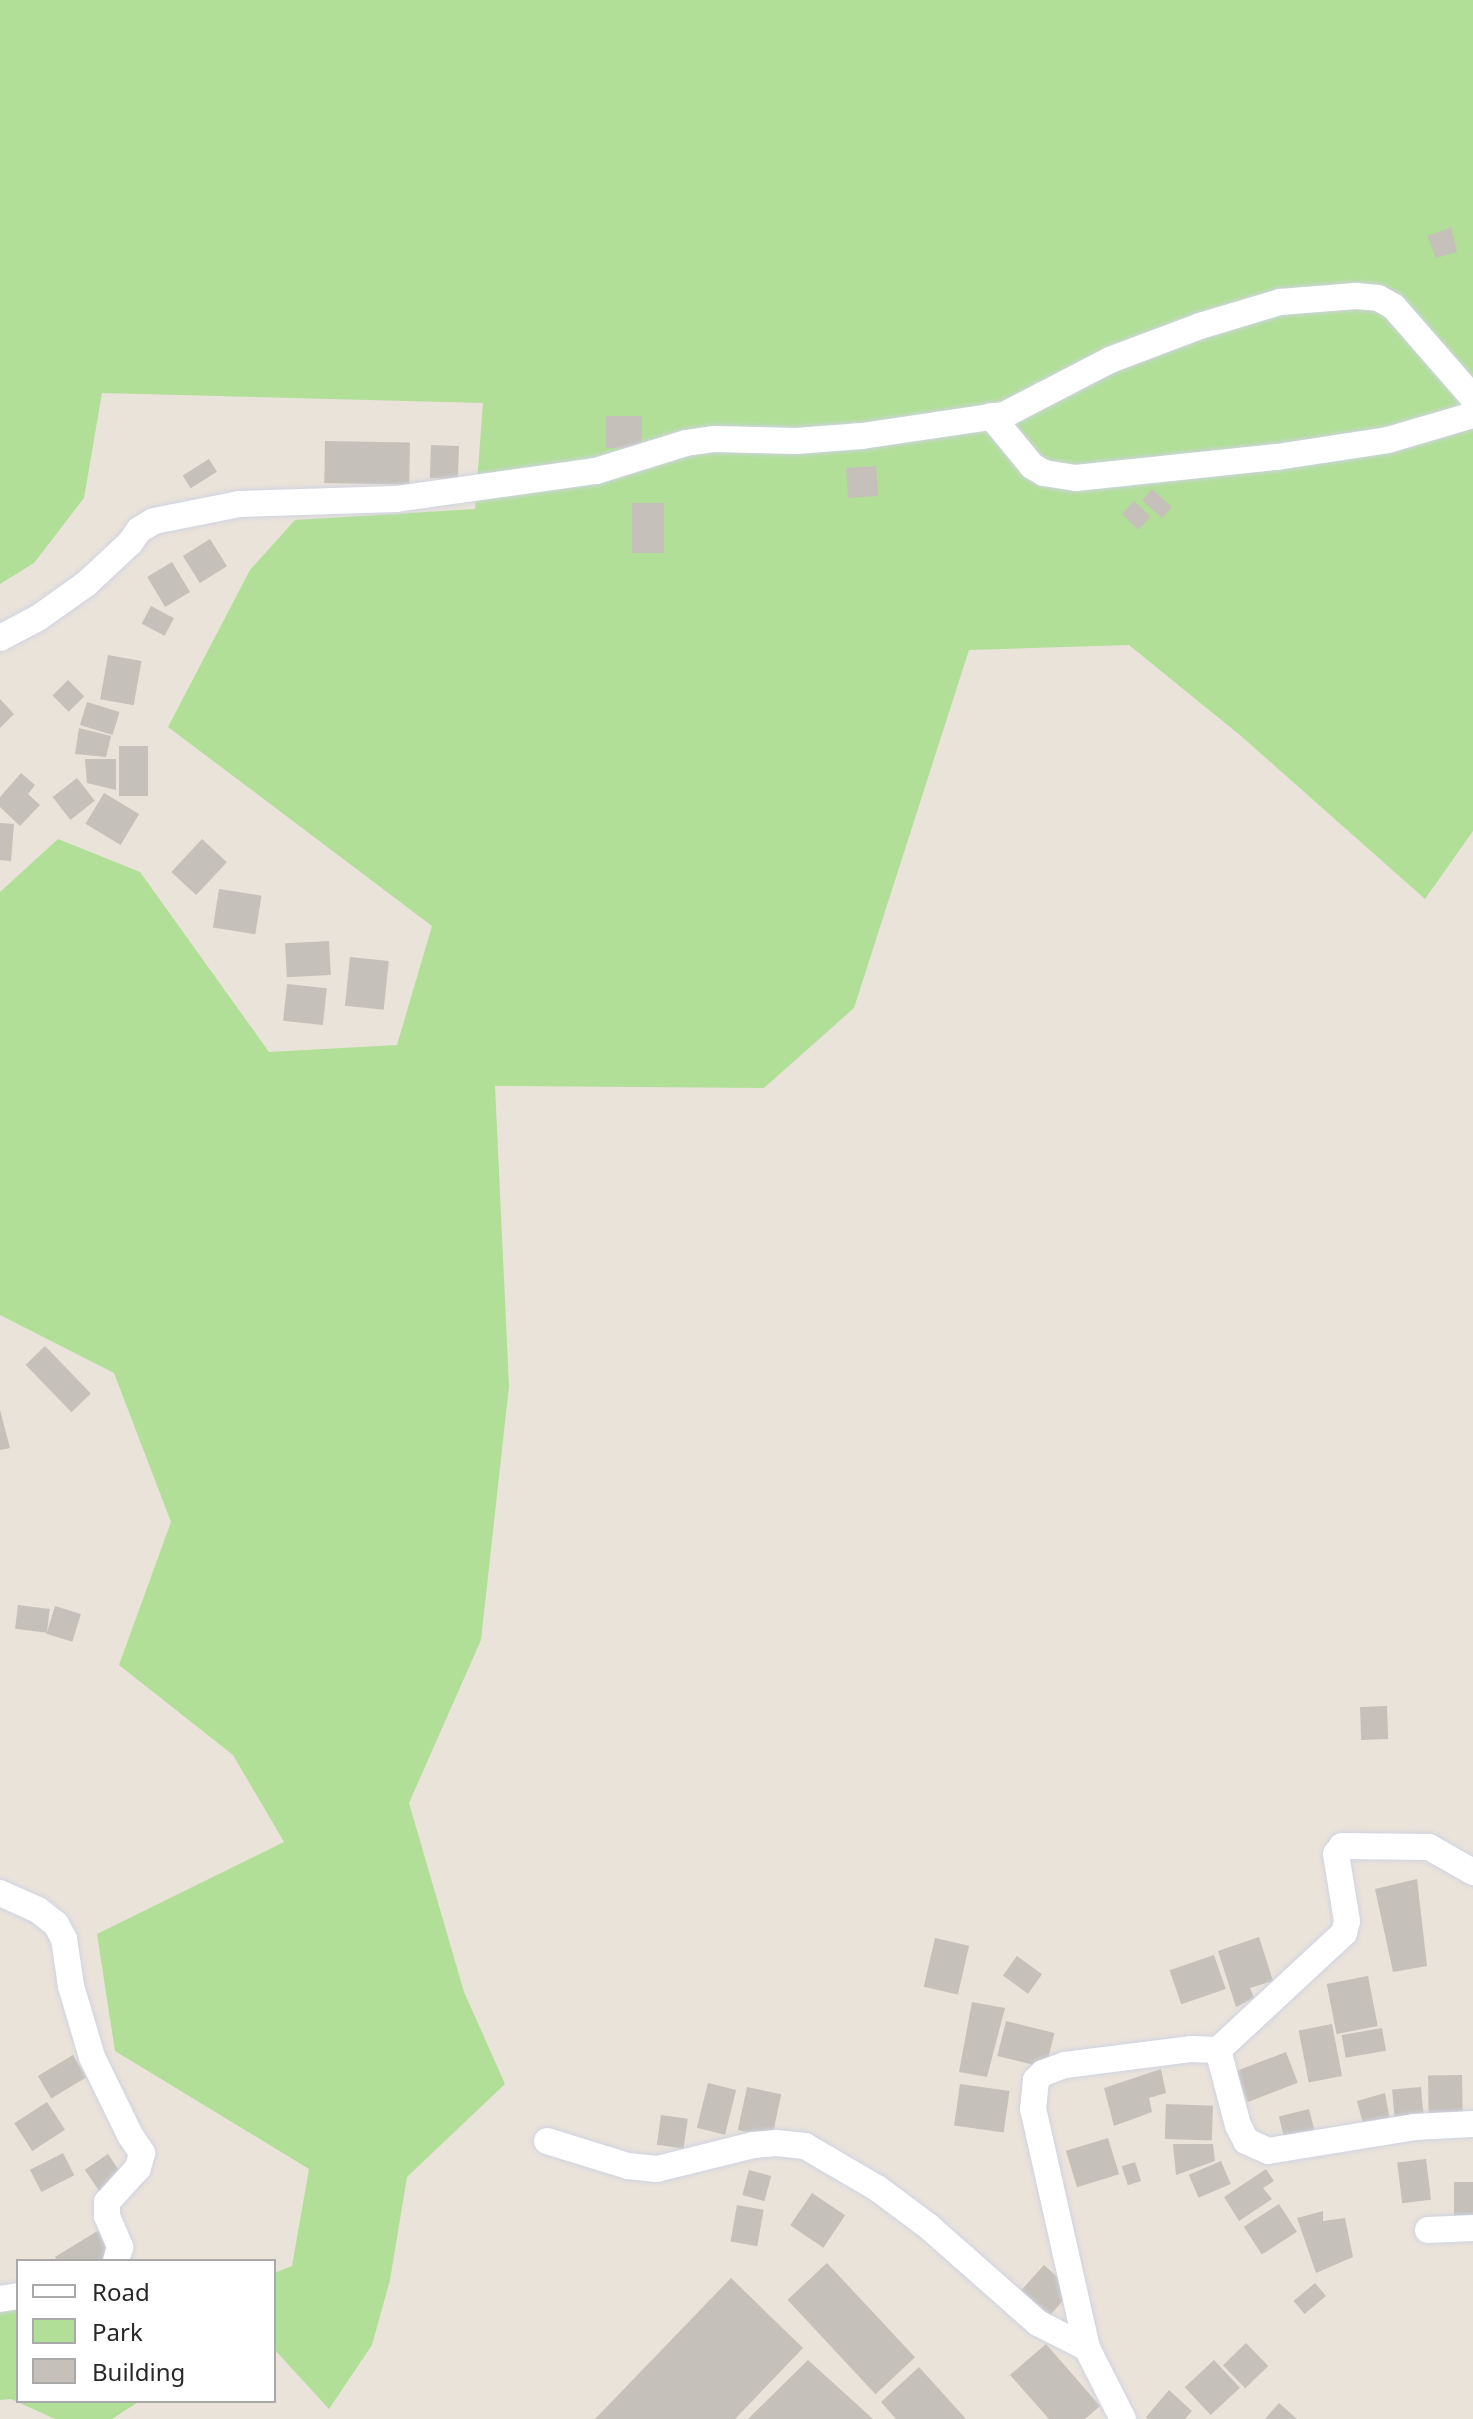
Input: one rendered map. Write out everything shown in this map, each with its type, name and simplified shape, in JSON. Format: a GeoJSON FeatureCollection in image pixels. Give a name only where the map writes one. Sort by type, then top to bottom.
{"type":"FeatureCollection","features":[{"type":"Feature","properties":{"kind":"street"},"geometry":{"type":"LineString","coordinates":[[0,638],[38,618],[86,584],[130,543],[139,530],[154,521],[239,504],[396,499],[596,471],[686,443],[715,439],[796,441],[862,436],[991,416],[1018,409],[1110,360],[1247,310],[1280,302],[1356,296],[1378,298],[1394,307],[1473,398]]}},
{"type":"Feature","properties":{"kind":"street"},"geometry":{"type":"LineString","coordinates":[[991,416],[1032,466],[1044,473],[1076,478],[1277,457],[1388,440],[1473,415]]}},
{"type":"Feature","properties":{"kind":"street"},"geometry":{"type":"LineString","coordinates":[[1123,2419],[1087,2348],[1033,2109],[1036,2080],[1043,2073],[1065,2065],[1192,2049],[1218,2050],[1344,1933],[1347,1921],[1337,1849],[1346,1845],[1429,1847],[1473,1872]]}},
{"type":"Feature","properties":{"kind":"street"},"geometry":{"type":"LineString","coordinates":[[0,1893],[38,1910],[56,1924],[64,1939],[71,1986],[92,2057],[142,2153],[138,2168],[107,2202],[107,2216],[120,2247],[117,2259]]}},
{"type":"Feature","properties":{"kind":"street"},"geometry":{"type":"LineString","coordinates":[[1218,2050],[1238,2125],[1246,2141],[1268,2151],[1414,2127],[1473,2124]]}},
{"type":"Feature","properties":{"kind":"street"},"geometry":{"type":"LineString","coordinates":[[547,2141],[628,2166],[657,2169],[753,2145],[776,2143],[805,2146],[877,2188],[928,2226],[1038,2323],[1087,2348]]}},
{"type":"Feature","properties":{"kind":"street"},"geometry":{"type":"LineString","coordinates":[[1428,2230],[1473,2228]]}},
{"type":"Feature","properties":{"kind":"green space"},"geometry":{"type":"Polygon","coordinates":[[[0,0],[1473,0],[1473,831],[1425,899],[1241,736],[1129,645],[969,650],[854,1008],[764,1088],[495,1086],[509,1386],[481,1640],[409,1803],[464,1992],[505,2084],[407,2177],[390,2280],[372,2345],[329,2409],[276,2351],[276,2272],[292,2266],[309,2169],[115,2051],[97,1934],[284,1842],[233,1755],[119,1665],[171,1522],[114,1373],[0,1315],[0,892],[58,839],[140,872],[269,1052],[397,1045],[432,926],[168,727],[250,570],[295,520],[475,509],[483,403],[102,393],[84,498],[34,563],[0,584],[0,0]]]}},
{"type":"Feature","properties":{"kind":"green space"},"geometry":{"type":"Polygon","coordinates":[[[16,2308],[16,2401],[0,2400],[0,2312],[16,2308]]]}},
{"type":"Feature","properties":{"kind":"green space"},"geometry":{"type":"Polygon","coordinates":[[[20,2403],[137,2403],[112,2419],[55,2419],[20,2403]]]}},
{"type":"Feature","properties":{"kind":"building"},"geometry":{"type":"Polygon","coordinates":[[[1451,227],[1457,252],[1436,258],[1427,236],[1451,227]]]}},
{"type":"Feature","properties":{"kind":"building"},"geometry":{"type":"Polygon","coordinates":[[[606,416],[642,416],[642,448],[606,448],[606,416]]]}},
{"type":"Feature","properties":{"kind":"building"},"geometry":{"type":"Polygon","coordinates":[[[325,441],[410,442],[409,484],[324,483],[325,441]]]}},
{"type":"Feature","properties":{"kind":"building"},"geometry":{"type":"Polygon","coordinates":[[[431,445],[459,446],[458,479],[430,478],[431,445]]]}},
{"type":"Feature","properties":{"kind":"building"},"geometry":{"type":"Polygon","coordinates":[[[209,459],[217,472],[191,488],[183,475],[209,459]]]}},
{"type":"Feature","properties":{"kind":"building"},"geometry":{"type":"Polygon","coordinates":[[[876,466],[878,496],[848,498],[846,468],[876,466]]]}},
{"type":"Feature","properties":{"kind":"building"},"geometry":{"type":"Polygon","coordinates":[[[1152,489],[1172,507],[1162,518],[1142,500],[1152,489]]]}},
{"type":"Feature","properties":{"kind":"building"},"geometry":{"type":"Polygon","coordinates":[[[1134,501],[1151,517],[1139,530],[1122,514],[1134,501]]]}},
{"type":"Feature","properties":{"kind":"building"},"geometry":{"type":"Polygon","coordinates":[[[632,503],[664,503],[664,553],[632,553],[632,503]]]}},
{"type":"Feature","properties":{"kind":"building"},"geometry":{"type":"Polygon","coordinates":[[[210,539],[227,566],[200,583],[183,556],[210,539]]]}},
{"type":"Feature","properties":{"kind":"building"},"geometry":{"type":"Polygon","coordinates":[[[172,562],[190,592],[165,607],[147,577],[172,562]]]}},
{"type":"Feature","properties":{"kind":"building"},"geometry":{"type":"Polygon","coordinates":[[[151,606],[174,618],[165,636],[142,624],[151,606]]]}},
{"type":"Feature","properties":{"kind":"building"},"geometry":{"type":"Polygon","coordinates":[[[108,655],[141,661],[134,705],[100,699],[108,655]]]}},
{"type":"Feature","properties":{"kind":"building"},"geometry":{"type":"Polygon","coordinates":[[[68,680],[84,696],[69,712],[52,696],[68,680]]]}},
{"type":"Feature","properties":{"kind":"building"},"geometry":{"type":"Polygon","coordinates":[[[0,699],[14,714],[0,728],[0,699]]]}},
{"type":"Feature","properties":{"kind":"building"},"geometry":{"type":"Polygon","coordinates":[[[87,702],[120,712],[112,735],[80,725],[87,702]]]}},
{"type":"Feature","properties":{"kind":"building"},"geometry":{"type":"Polygon","coordinates":[[[79,728],[111,736],[106,757],[75,754],[79,728]]]}},
{"type":"Feature","properties":{"kind":"building"},"geometry":{"type":"Polygon","coordinates":[[[119,746],[148,746],[148,796],[119,796],[119,746]]]}},
{"type":"Feature","properties":{"kind":"building"},"geometry":{"type":"Polygon","coordinates":[[[85,759],[116,759],[116,790],[87,783],[85,759]]]}},
{"type":"Feature","properties":{"kind":"building"},"geometry":{"type":"Polygon","coordinates":[[[21,773],[35,785],[28,794],[40,805],[20,826],[0,807],[0,797],[21,773]]]}},
{"type":"Feature","properties":{"kind":"building"},"geometry":{"type":"Polygon","coordinates":[[[77,778],[95,801],[70,820],[53,797],[77,778]]]}},
{"type":"Feature","properties":{"kind":"building"},"geometry":{"type":"Polygon","coordinates":[[[104,793],[139,814],[121,845],[85,824],[104,793]]]}},
{"type":"Feature","properties":{"kind":"building"},"geometry":{"type":"Polygon","coordinates":[[[0,823],[14,824],[11,861],[0,860],[0,823]]]}},
{"type":"Feature","properties":{"kind":"building"},"geometry":{"type":"Polygon","coordinates":[[[202,839],[227,862],[196,895],[171,872],[202,839]]]}},
{"type":"Feature","properties":{"kind":"building"},"geometry":{"type":"Polygon","coordinates":[[[219,889],[261,896],[255,934],[213,928],[219,889]]]}},
{"type":"Feature","properties":{"kind":"building"},"geometry":{"type":"Polygon","coordinates":[[[329,941],[331,975],[287,977],[285,943],[329,941]]]}},
{"type":"Feature","properties":{"kind":"building"},"geometry":{"type":"Polygon","coordinates":[[[350,957],[389,961],[384,1010],[345,1006],[350,957]]]}},
{"type":"Feature","properties":{"kind":"building"},"geometry":{"type":"Polygon","coordinates":[[[287,984],[327,988],[323,1025],[283,1021],[287,984]]]}},
{"type":"Feature","properties":{"kind":"building"},"geometry":{"type":"Polygon","coordinates":[[[45,1346],[91,1393],[71,1412],[26,1365],[45,1346]]]}},
{"type":"Feature","properties":{"kind":"building"},"geometry":{"type":"Polygon","coordinates":[[[0,1410],[10,1448],[0,1450],[0,1410]]]}},
{"type":"Feature","properties":{"kind":"building"},"geometry":{"type":"Polygon","coordinates":[[[18,1605],[50,1609],[47,1633],[15,1629],[18,1605]]]}},
{"type":"Feature","properties":{"kind":"building"},"geometry":{"type":"Polygon","coordinates":[[[55,1606],[81,1614],[72,1642],[47,1634],[55,1606]]]}},
{"type":"Feature","properties":{"kind":"building"},"geometry":{"type":"Polygon","coordinates":[[[1387,1706],[1388,1739],[1361,1740],[1360,1707],[1387,1706]]]}},
{"type":"Feature","properties":{"kind":"building"},"geometry":{"type":"Polygon","coordinates":[[[1417,1879],[1427,1966],[1393,1972],[1375,1889],[1417,1879]]]}},
{"type":"Feature","properties":{"kind":"building"},"geometry":{"type":"Polygon","coordinates":[[[1259,1937],[1273,1981],[1250,1988],[1254,1998],[1236,2007],[1218,1951],[1259,1937]]]}},
{"type":"Feature","properties":{"kind":"building"},"geometry":{"type":"Polygon","coordinates":[[[935,1938],[969,1946],[958,1995],[924,1987],[935,1938]]]}},
{"type":"Feature","properties":{"kind":"building"},"geometry":{"type":"Polygon","coordinates":[[[1214,1955],[1226,1989],[1181,2004],[1170,1970],[1214,1955]]]}},
{"type":"Feature","properties":{"kind":"building"},"geometry":{"type":"Polygon","coordinates":[[[1017,1956],[1042,1974],[1028,1994],[1003,1975],[1017,1956]]]}},
{"type":"Feature","properties":{"kind":"building"},"geometry":{"type":"Polygon","coordinates":[[[1368,1976],[1378,2026],[1337,2034],[1327,1984],[1368,1976]]]}},
{"type":"Feature","properties":{"kind":"building"},"geometry":{"type":"Polygon","coordinates":[[[972,2002],[1005,2008],[987,2077],[959,2072],[972,2002]]]}},
{"type":"Feature","properties":{"kind":"building"},"geometry":{"type":"Polygon","coordinates":[[[1006,2021],[1055,2033],[1046,2068],[997,2056],[1006,2021]]]}},
{"type":"Feature","properties":{"kind":"building"},"geometry":{"type":"Polygon","coordinates":[[[1332,2024],[1342,2076],[1309,2083],[1299,2030],[1332,2024]]]}},
{"type":"Feature","properties":{"kind":"building"},"geometry":{"type":"Polygon","coordinates":[[[1382,2028],[1386,2051],[1346,2058],[1342,2035],[1382,2028]]]}},
{"type":"Feature","properties":{"kind":"building"},"geometry":{"type":"Polygon","coordinates":[[[1286,2052],[1298,2083],[1247,2102],[1236,2071],[1286,2052]]]}},
{"type":"Feature","properties":{"kind":"building"},"geometry":{"type":"Polygon","coordinates":[[[73,2055],[86,2077],[51,2098],[38,2076],[73,2055]]]}},
{"type":"Feature","properties":{"kind":"building"},"geometry":{"type":"Polygon","coordinates":[[[1161,2069],[1166,2093],[1149,2098],[1152,2112],[1114,2126],[1104,2088],[1161,2069]]]}},
{"type":"Feature","properties":{"kind":"building"},"geometry":{"type":"Polygon","coordinates":[[[1462,2075],[1463,2119],[1429,2120],[1428,2076],[1462,2075]]]}},
{"type":"Feature","properties":{"kind":"building"},"geometry":{"type":"Polygon","coordinates":[[[708,2083],[736,2090],[725,2135],[697,2128],[708,2083]]]}},
{"type":"Feature","properties":{"kind":"building"},"geometry":{"type":"Polygon","coordinates":[[[960,2084],[1010,2091],[1004,2133],[954,2126],[960,2084]]]}},
{"type":"Feature","properties":{"kind":"building"},"geometry":{"type":"Polygon","coordinates":[[[747,2087],[781,2094],[772,2137],[738,2130],[747,2087]]]}},
{"type":"Feature","properties":{"kind":"building"},"geometry":{"type":"Polygon","coordinates":[[[1421,2087],[1424,2122],[1395,2124],[1392,2090],[1421,2087]]]}},
{"type":"Feature","properties":{"kind":"building"},"geometry":{"type":"Polygon","coordinates":[[[1385,2093],[1391,2126],[1365,2131],[1357,2101],[1385,2093]]]}},
{"type":"Feature","properties":{"kind":"building"},"geometry":{"type":"Polygon","coordinates":[[[47,2102],[65,2130],[32,2151],[14,2123],[47,2102]]]}},
{"type":"Feature","properties":{"kind":"building"},"geometry":{"type":"Polygon","coordinates":[[[1166,2104],[1213,2106],[1212,2141],[1165,2139],[1166,2104]]]}},
{"type":"Feature","properties":{"kind":"building"},"geometry":{"type":"Polygon","coordinates":[[[1309,2109],[1317,2141],[1287,2149],[1279,2116],[1309,2109]]]}},
{"type":"Feature","properties":{"kind":"building"},"geometry":{"type":"Polygon","coordinates":[[[661,2115],[688,2119],[684,2148],[657,2145],[661,2115]]]}},
{"type":"Feature","properties":{"kind":"building"},"geometry":{"type":"Polygon","coordinates":[[[1108,2138],[1119,2174],[1077,2187],[1066,2151],[1108,2138]]]}},
{"type":"Feature","properties":{"kind":"building"},"geometry":{"type":"Polygon","coordinates":[[[1173,2144],[1213,2144],[1215,2161],[1176,2175],[1173,2144]]]}},
{"type":"Feature","properties":{"kind":"building"},"geometry":{"type":"Polygon","coordinates":[[[63,2153],[74,2175],[41,2192],[30,2170],[63,2153]]]}},
{"type":"Feature","properties":{"kind":"building"},"geometry":{"type":"Polygon","coordinates":[[[108,2154],[125,2179],[102,2195],[85,2170],[108,2154]]]}},
{"type":"Feature","properties":{"kind":"building"},"geometry":{"type":"Polygon","coordinates":[[[1426,2159],[1431,2200],[1402,2203],[1397,2163],[1426,2159]]]}},
{"type":"Feature","properties":{"kind":"building"},"geometry":{"type":"Polygon","coordinates":[[[1221,2161],[1231,2184],[1199,2198],[1189,2175],[1221,2161]]]}},
{"type":"Feature","properties":{"kind":"building"},"geometry":{"type":"Polygon","coordinates":[[[1135,2162],[1141,2181],[1128,2185],[1122,2166],[1135,2162]]]}},
{"type":"Feature","properties":{"kind":"building"},"geometry":{"type":"Polygon","coordinates":[[[1266,2169],[1274,2181],[1263,2188],[1272,2199],[1239,2221],[1224,2197],[1266,2169]]]}},
{"type":"Feature","properties":{"kind":"building"},"geometry":{"type":"Polygon","coordinates":[[[749,2170],[771,2176],[764,2201],[742,2195],[749,2170]]]}},
{"type":"Feature","properties":{"kind":"building"},"geometry":{"type":"Polygon","coordinates":[[[1454,2182],[1473,2182],[1473,2222],[1454,2222],[1454,2182]]]}},
{"type":"Feature","properties":{"kind":"building"},"geometry":{"type":"Polygon","coordinates":[[[812,2193],[845,2215],[823,2248],[790,2225],[812,2193]]]}},
{"type":"Feature","properties":{"kind":"building"},"geometry":{"type":"Polygon","coordinates":[[[1279,2204],[1297,2232],[1262,2255],[1244,2227],[1279,2204]]]}},
{"type":"Feature","properties":{"kind":"building"},"geometry":{"type":"Polygon","coordinates":[[[737,2205],[764,2210],[757,2246],[731,2241],[737,2205]]]}},
{"type":"Feature","properties":{"kind":"building"},"geometry":{"type":"Polygon","coordinates":[[[1323,2211],[1323,2221],[1345,2218],[1353,2257],[1316,2273],[1297,2218],[1323,2211]]]}},
{"type":"Feature","properties":{"kind":"building"},"geometry":{"type":"Polygon","coordinates":[[[99,2230],[113,2253],[103,2259],[55,2257],[99,2230]]]}},
{"type":"Feature","properties":{"kind":"building"},"geometry":{"type":"Polygon","coordinates":[[[827,2263],[915,2357],[875,2394],[788,2300],[827,2263]]]}},
{"type":"Feature","properties":{"kind":"building"},"geometry":{"type":"Polygon","coordinates":[[[1044,2265],[1072,2290],[1045,2320],[1017,2295],[1044,2265]]]}},
{"type":"Feature","properties":{"kind":"building"},"geometry":{"type":"Polygon","coordinates":[[[731,2278],[803,2348],[735,2419],[595,2419],[731,2278]]]}},
{"type":"Feature","properties":{"kind":"building"},"geometry":{"type":"Polygon","coordinates":[[[1315,2283],[1326,2296],[1304,2314],[1294,2301],[1315,2283]]]}},
{"type":"Feature","properties":{"kind":"building"},"geometry":{"type":"Polygon","coordinates":[[[1246,2343],[1268,2366],[1245,2388],[1223,2365],[1246,2343]]]}},
{"type":"Feature","properties":{"kind":"building"},"geometry":{"type":"Polygon","coordinates":[[[1046,2344],[1100,2406],[1085,2419],[1049,2419],[1010,2375],[1046,2344]]]}},
{"type":"Feature","properties":{"kind":"building"},"geometry":{"type":"Polygon","coordinates":[[[808,2360],[873,2419],[748,2419],[808,2360]]]}},
{"type":"Feature","properties":{"kind":"building"},"geometry":{"type":"Polygon","coordinates":[[[1214,2360],[1240,2388],[1211,2415],[1185,2387],[1214,2360]]]}},
{"type":"Feature","properties":{"kind":"building"},"geometry":{"type":"Polygon","coordinates":[[[919,2367],[966,2419],[896,2419],[881,2402],[919,2367]]]}},
{"type":"Feature","properties":{"kind":"building"},"geometry":{"type":"Polygon","coordinates":[[[1169,2390],[1192,2411],[1185,2419],[1148,2419],[1146,2417],[1169,2390]]]}},
{"type":"Feature","properties":{"kind":"building"},"geometry":{"type":"Polygon","coordinates":[[[1279,2403],[1297,2419],[1265,2419],[1279,2403]]]}}]}
